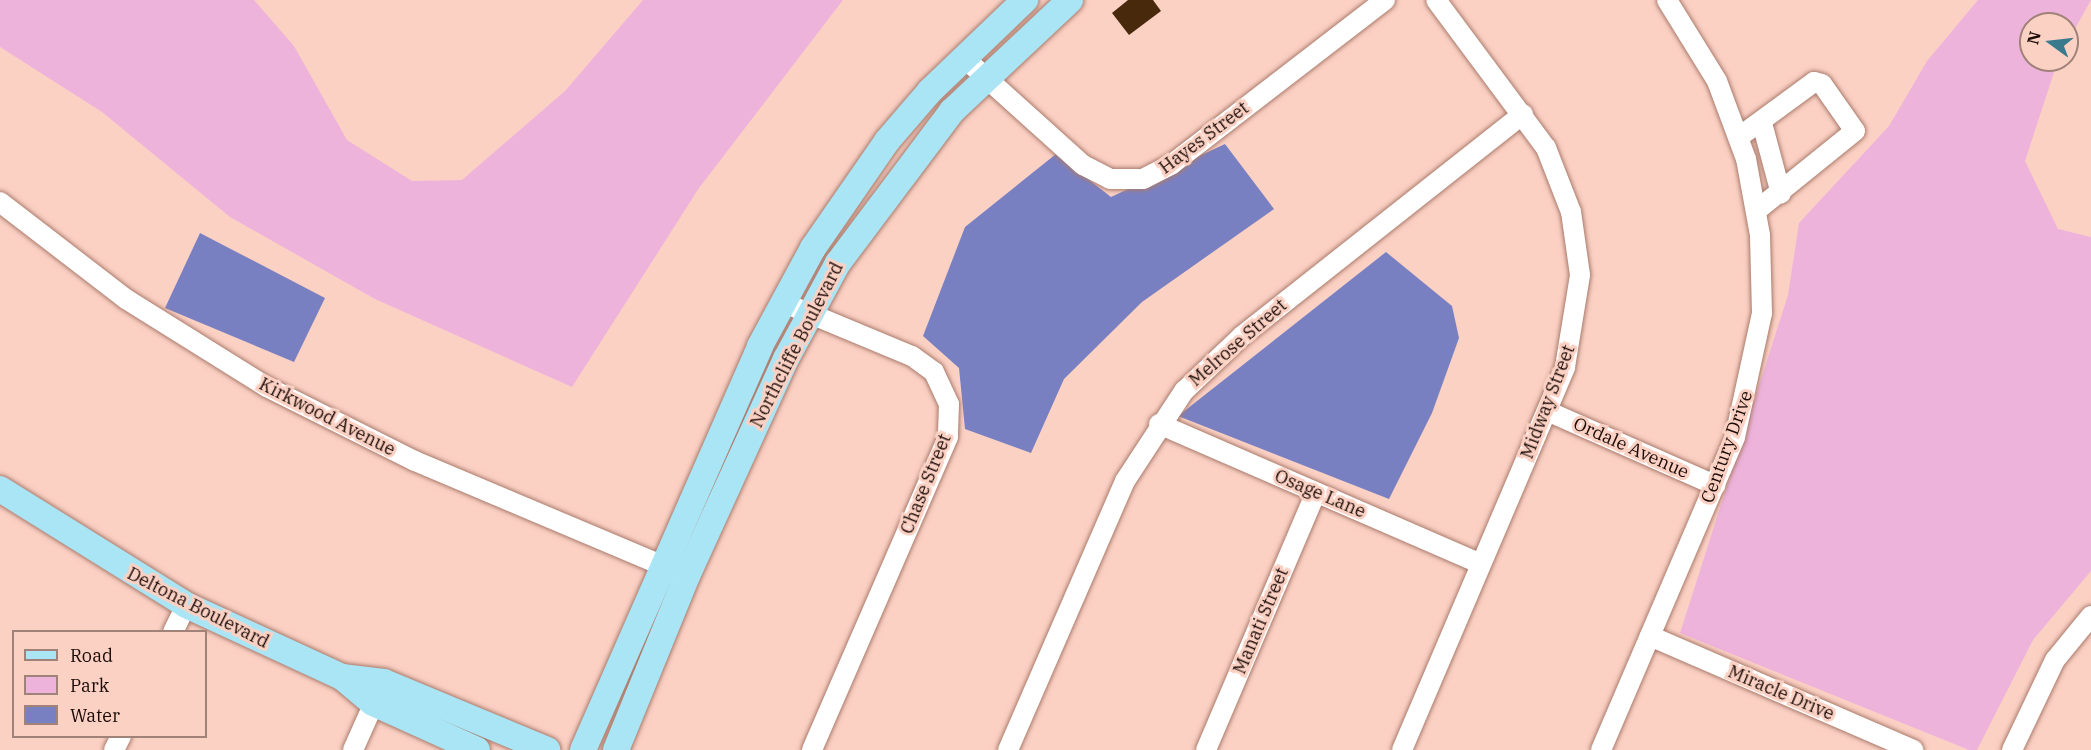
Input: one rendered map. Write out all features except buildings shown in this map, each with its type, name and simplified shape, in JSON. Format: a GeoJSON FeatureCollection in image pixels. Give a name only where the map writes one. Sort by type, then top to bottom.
{"type":"FeatureCollection","features":[{"type":"Feature","properties":{"kind":"main road","name":"Northcliffe Boulevard"},"geometry":{"type":"LineString","coordinates":[[616,750],[676,571],[782,302],[855,184],[963,57],[1025,0]]}},
{"type":"Feature","properties":{"kind":"main road","name":"Northcliffe Boulevard"},"geometry":{"type":"LineString","coordinates":[[583,750],[809,315],[873,209],[983,78],[1070,0]]}},
{"type":"Feature","properties":{"kind":"main road","name":"Deltona Boulevard"},"geometry":{"type":"LineString","coordinates":[[0,489],[186,605],[379,693],[547,750]]}},
{"type":"Feature","properties":{"kind":"main road","name":"Deltona Boulevard"},"geometry":{"type":"LineString","coordinates":[[379,693],[477,750]]}},
{"type":"Feature","properties":{"kind":"street","name":"Hayes Street"},"geometry":{"type":"LineString","coordinates":[[963,57],[983,78],[1083,165],[1110,179],[1143,179],[1172,165],[1385,0]]}},
{"type":"Feature","properties":{"kind":"street","name":"Midway Street"},"geometry":{"type":"LineString","coordinates":[[1402,750],[1547,411],[1574,336],[1577,245],[1561,180],[1523,114],[1436,0]]}},
{"type":"Feature","properties":{"kind":"street","name":"Century Drive"},"geometry":{"type":"LineString","coordinates":[[1601,750],[1715,485],[1741,418],[1756,356],[1763,274],[1757,210],[1740,137],[1717,81],[1670,1]]}},
{"type":"Feature","properties":{"kind":"street"},"geometry":{"type":"LineString","coordinates":[[1740,137],[1762,123],[1814,82],[1822,84],[1855,131],[1781,194],[1757,210]]}},
{"type":"Feature","properties":{"kind":"street","name":"Melrose Street"},"geometry":{"type":"LineString","coordinates":[[1008,750],[1125,482],[1159,424],[1242,336],[1523,114]]}},
{"type":"Feature","properties":{"kind":"street"},"geometry":{"type":"LineString","coordinates":[[1762,123],[1781,194]]}},
{"type":"Feature","properties":{"kind":"street","name":"Kirkwood Avenue"},"geometry":{"type":"LineString","coordinates":[[0,202],[126,299],[267,387],[415,461],[676,571]]}},
{"type":"Feature","properties":{"kind":"street","name":"Chase Street"},"geometry":{"type":"LineString","coordinates":[[782,302],[924,363],[943,386],[950,421],[812,750]]}},
{"type":"Feature","properties":{"kind":"street","name":"Ordale Avenue"},"geometry":{"type":"LineString","coordinates":[[1547,411],[1715,485]]}},
{"type":"Feature","properties":{"kind":"street","name":"Osage Lane"},"geometry":{"type":"LineString","coordinates":[[1159,424],[1481,564]]}},
{"type":"Feature","properties":{"kind":"street","name":"Manati Street"},"geometry":{"type":"LineString","coordinates":[[1206,750],[1316,492]]}},
{"type":"Feature","properties":{"kind":"street"},"geometry":{"type":"LineString","coordinates":[[174,630],[186,605]]}},
{"type":"Feature","properties":{"kind":"street"},"geometry":{"type":"LineString","coordinates":[[2012,750],[2055,660],[2091,616]]}},
{"type":"Feature","properties":{"kind":"street","name":"Miracle Drive"},"geometry":{"type":"LineString","coordinates":[[1650,636],[1913,750]]}},
{"type":"Feature","properties":{"kind":"street"},"geometry":{"type":"LineString","coordinates":[[353,750],[379,693]]}},
{"type":"Feature","properties":{"kind":"green space"},"geometry":{"type":"Polygon","coordinates":[[[0,0],[254,0],[294,46],[347,140],[412,181],[462,180],[565,91],[643,0],[843,0],[699,188],[572,387],[375,299],[230,217],[102,112],[0,47],[0,0]]]}},
{"type":"Feature","properties":{"kind":"green space"},"geometry":{"type":"Polygon","coordinates":[[[1978,0],[2091,0],[2079,22],[2079,12],[2019,12],[2019,72],[2054,72],[2025,161],[2058,229],[2091,237],[2091,571],[2033,640],[1977,750],[1969,750],[1680,633],[1788,295],[1799,223],[1889,126],[1927,61],[1978,0]]]}},
{"type":"Feature","properties":{"kind":"water"},"geometry":{"type":"Polygon","coordinates":[[[1225,144],[1274,209],[1142,302],[1064,379],[1031,453],[965,429],[959,368],[923,336],[965,227],[1056,154],[1111,197],[1225,144]]]}},
{"type":"Feature","properties":{"kind":"water"},"geometry":{"type":"Polygon","coordinates":[[[200,233],[325,298],[294,362],[165,308],[200,233]]]}},
{"type":"Feature","properties":{"kind":"water"},"geometry":{"type":"Polygon","coordinates":[[[1386,252],[1452,306],[1459,338],[1432,413],[1389,499],[1178,416],[1386,252]]]}}]}
